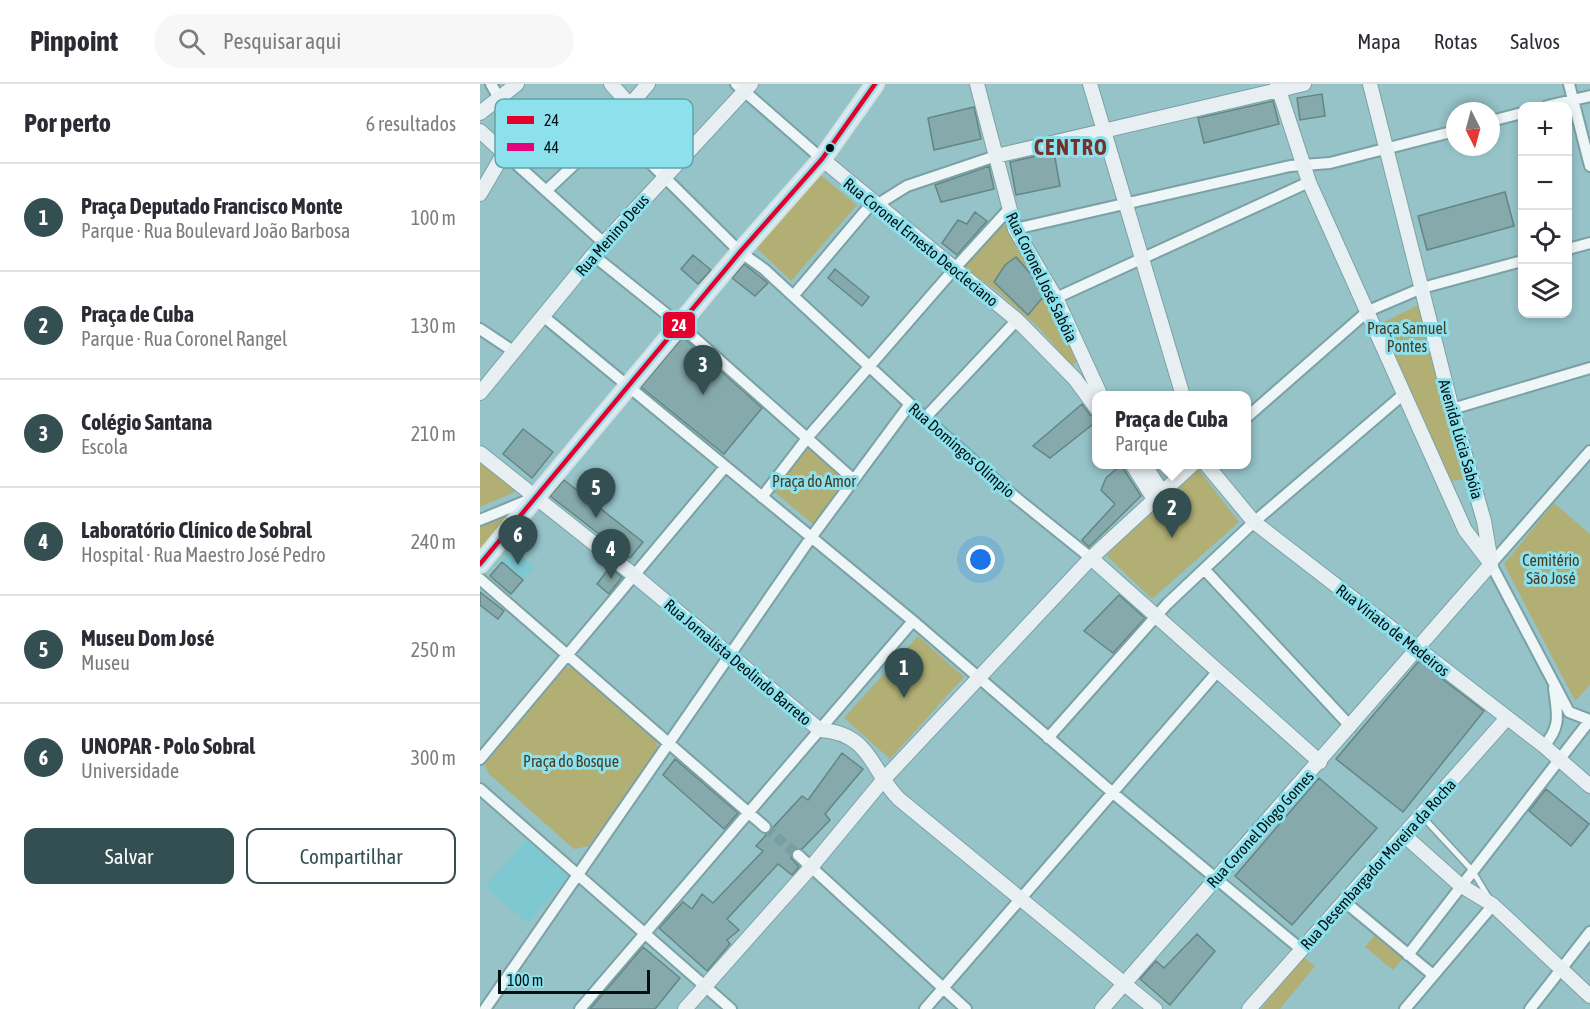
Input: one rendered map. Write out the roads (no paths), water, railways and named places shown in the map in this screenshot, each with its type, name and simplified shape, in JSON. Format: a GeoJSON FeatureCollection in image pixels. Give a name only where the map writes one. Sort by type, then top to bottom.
{"type":"FeatureCollection","features":[{"type":"Feature","properties":{"kind":"main road"},"geometry":{"type":"LineString","coordinates":[[499,98],[517,84]]}},
{"type":"Feature","properties":{"kind":"main road"},"geometry":{"type":"LineString","coordinates":[[611,84],[625,99]]}},
{"type":"Feature","properties":{"kind":"main road"},"geometry":{"type":"LineString","coordinates":[[635,99],[648,84]]}},
{"type":"Feature","properties":{"kind":"main road"},"geometry":{"type":"LineString","coordinates":[[480,564],[740,252],[822,159],[875,84]]}},
{"type":"Feature","properties":{"kind":"main road","name":"Rua Coronel José Sabóia"},"geometry":{"type":"LineString","coordinates":[[977,84],[1008,210],[1015,229],[1056,298],[1099,391]]}},
{"type":"Feature","properties":{"kind":"main road"},"geometry":{"type":"LineString","coordinates":[[1090,84],[1124,205],[1181,391]]}},
{"type":"Feature","properties":{"kind":"main road"},"geometry":{"type":"LineString","coordinates":[[996,156],[1105,133],[1278,87],[1304,84]]}},
{"type":"Feature","properties":{"kind":"main road","name":"Avenida Lúcia Sabóia"},"geometry":{"type":"LineString","coordinates":[[1370,84],[1452,409],[1484,521],[1491,564]]}},
{"type":"Feature","properties":{"kind":"main road","name":"Rua Menino Deus"},"geometry":{"type":"LineString","coordinates":[[693,143],[744,86]]}},
{"type":"Feature","properties":{"kind":"main road"},"geometry":{"type":"LineString","coordinates":[[1278,87],[1310,182],[1465,531],[1491,564]]}},
{"type":"Feature","properties":{"kind":"main road"},"geometry":{"type":"LineString","coordinates":[[480,113],[495,101]]}},
{"type":"Feature","properties":{"kind":"main road"},"geometry":{"type":"LineString","coordinates":[[480,131],[495,145]]}},
{"type":"Feature","properties":{"kind":"main road","name":"Rua Coronel Ernesto Deocleciano"},"geometry":{"type":"LineString","coordinates":[[822,159],[1017,320],[1075,379],[1092,402]]}},
{"type":"Feature","properties":{"kind":"main road"},"geometry":{"type":"LineString","coordinates":[[480,194],[495,168]]}},
{"type":"Feature","properties":{"kind":"main road","name":"Rua Menino Deus"},"geometry":{"type":"LineString","coordinates":[[480,393],[593,255],[670,168]]}},
{"type":"Feature","properties":{"kind":"main road","name":"Rua Jornalista Deolindo Barreto"},"geometry":{"type":"LineString","coordinates":[[480,453],[635,576],[819,730],[831,731],[846,737],[861,748],[877,765],[899,799],[1155,1009]]}},
{"type":"Feature","properties":{"kind":"main road"},"geometry":{"type":"LineString","coordinates":[[1135,469],[1158,496]]}},
{"type":"Feature","properties":{"kind":"main road"},"geometry":{"type":"LineString","coordinates":[[1146,469],[1158,496]]}},
{"type":"Feature","properties":{"kind":"main road"},"geometry":{"type":"LineString","coordinates":[[685,1009],[812,866],[884,778],[1090,558],[1188,469]]}},
{"type":"Feature","properties":{"kind":"main road","name":"Rua Viriato de Medeiros"},"geometry":{"type":"LineString","coordinates":[[1209,469],[1254,522],[1544,746],[1590,786]]}},
{"type":"Feature","properties":{"kind":"main road"},"geometry":{"type":"LineString","coordinates":[[1465,531],[1475,529],[1484,521]]}},
{"type":"Feature","properties":{"kind":"main road","name":"Rua Domingos Olímpio"},"geometry":{"type":"LineString","coordinates":[[1090,558],[1320,762]]}},
{"type":"Feature","properties":{"kind":"main road","name":"Rua Coronel Diogo Gomes"},"geometry":{"type":"LineString","coordinates":[[1102,1009],[1352,727],[1491,564]]}},
{"type":"Feature","properties":{"kind":"main road","name":"Rua Desembargador Moreira da Rocha"},"geometry":{"type":"LineString","coordinates":[[1249,1009],[1405,836],[1506,718]]}},
{"type":"Feature","properties":{"kind":"main road"},"geometry":{"type":"LineString","coordinates":[[1405,836],[1460,885],[1493,905],[1590,996]]}},
{"type":"Feature","properties":{"kind":"street"},"geometry":{"type":"LineString","coordinates":[[491,84],[499,98]]}},
{"type":"Feature","properties":{"kind":"street"},"geometry":{"type":"LineString","coordinates":[[1569,84],[1590,166]]}},
{"type":"Feature","properties":{"kind":"street","name":"Rua Coronel Ernesto Deocleciano"},"geometry":{"type":"LineString","coordinates":[[744,86],[822,159]]}},
{"type":"Feature","properties":{"kind":"street"},"geometry":{"type":"LineString","coordinates":[[1564,102],[1590,96]]}},
{"type":"Feature","properties":{"kind":"street"},"geometry":{"type":"LineString","coordinates":[[1500,119],[1518,114]]}},
{"type":"Feature","properties":{"kind":"street"},"geometry":{"type":"LineString","coordinates":[[1015,229],[1290,166],[1330,163],[1446,132]]}},
{"type":"Feature","properties":{"kind":"street"},"geometry":{"type":"LineString","coordinates":[[794,295],[874,204],[907,186],[996,156]]}},
{"type":"Feature","properties":{"kind":"street"},"geometry":{"type":"LineString","coordinates":[[521,168],[604,243]]}},
{"type":"Feature","properties":{"kind":"street"},"geometry":{"type":"LineString","coordinates":[[546,191],[570,168]]}},
{"type":"Feature","properties":{"kind":"street","name":"Rua Domingos Olímpio"},"geometry":{"type":"LineString","coordinates":[[653,168],[740,252],[794,295],[925,418],[1009,492],[1090,558]]}},
{"type":"Feature","properties":{"kind":"street"},"geometry":{"type":"LineString","coordinates":[[1056,298],[1310,182]]}},
{"type":"Feature","properties":{"kind":"street"},"geometry":{"type":"LineString","coordinates":[[762,497],[808,437],[1008,210]]}},
{"type":"Feature","properties":{"kind":"street"},"geometry":{"type":"LineString","coordinates":[[1572,248],[1590,243]]}},
{"type":"Feature","properties":{"kind":"street"},"geometry":{"type":"LineString","coordinates":[[593,255],[680,325],[854,480]]}},
{"type":"Feature","properties":{"kind":"street"},"geometry":{"type":"LineString","coordinates":[[1251,413],[1368,311],[1422,288],[1518,262]]}},
{"type":"Feature","properties":{"kind":"street"},"geometry":{"type":"LineString","coordinates":[[543,316],[810,539],[913,621],[1113,794],[1302,950]]}},
{"type":"Feature","properties":{"kind":"street"},"geometry":{"type":"LineString","coordinates":[[925,418],[1017,320]]}},
{"type":"Feature","properties":{"kind":"street"},"geometry":{"type":"LineString","coordinates":[[480,329],[513,351]]}},
{"type":"Feature","properties":{"kind":"street"},"geometry":{"type":"LineString","coordinates":[[1452,409],[1590,368]]}},
{"type":"Feature","properties":{"kind":"street"},"geometry":{"type":"LineString","coordinates":[[1048,738],[1154,616],[1254,522],[1405,393]]}},
{"type":"Feature","properties":{"kind":"street"},"geometry":{"type":"LineString","coordinates":[[486,1006],[810,539],[910,404]]}},
{"type":"Feature","properties":{"kind":"street"},"geometry":{"type":"LineString","coordinates":[[1491,564],[1590,451]]}},
{"type":"Feature","properties":{"kind":"street"},"geometry":{"type":"LineString","coordinates":[[480,759],[724,467]]}},
{"type":"Feature","properties":{"kind":"street"},"geometry":{"type":"LineString","coordinates":[[480,520],[536,496]]}},
{"type":"Feature","properties":{"kind":"street","name":"Avenida Lúcia Sabóia"},"geometry":{"type":"LineString","coordinates":[[1491,564],[1569,712],[1590,720]]}},
{"type":"Feature","properties":{"kind":"street"},"geometry":{"type":"LineString","coordinates":[[1204,569],[1352,727]]}},
{"type":"Feature","properties":{"kind":"street"},"geometry":{"type":"LineString","coordinates":[[480,579],[671,742],[765,827]]}},
{"type":"Feature","properties":{"kind":"street"},"geometry":{"type":"LineString","coordinates":[[580,1009],[913,621]]}},
{"type":"Feature","properties":{"kind":"street"},"geometry":{"type":"LineString","coordinates":[[925,1009],[1218,671]]}},
{"type":"Feature","properties":{"kind":"street","name":"Avenida Lúcia Sabóia"},"geometry":{"type":"LineString","coordinates":[[1544,746],[1554,735],[1558,721],[1552,679]]}},
{"type":"Feature","properties":{"kind":"street"},"geometry":{"type":"LineString","coordinates":[[1408,955],[1590,720]]}},
{"type":"Feature","properties":{"kind":"street"},"geometry":{"type":"LineString","coordinates":[[480,789],[731,1009]]}},
{"type":"Feature","properties":{"kind":"street"},"geometry":{"type":"LineString","coordinates":[[798,855],[966,1009]]}},
{"type":"Feature","properties":{"kind":"street"},"geometry":{"type":"LineString","coordinates":[[1345,902],[1432,975]]}},
{"type":"Feature","properties":{"kind":"street"},"geometry":{"type":"LineString","coordinates":[[1405,1009],[1493,905]]}},
{"type":"Feature","properties":{"kind":"street"},"geometry":{"type":"LineString","coordinates":[[1530,1009],[1590,932]]}},
{"type":"Feature","properties":{"kind":"lane"},"geometry":{"type":"LineString","coordinates":[[1422,816],[1472,870],[1493,905]]}},
{"type":"Feature","properties":{"kind":"tunnel"},"geometry":{"type":"LineString","coordinates":[[765,827],[798,855]]}},
{"type":"Feature","properties":{"kind":"place","name":"Colégio Santana"},"geometry":{"type":"Point","coordinates":[703,395]}},
{"type":"Feature","properties":{"kind":"place","name":"Museu Dom José"},"geometry":{"type":"Point","coordinates":[596,518]}},
{"type":"Feature","properties":{"kind":"place","name":"Praça de Cuba"},"geometry":{"type":"Point","coordinates":[1172,538]}},
{"type":"Feature","properties":{"kind":"place","name":"UNOPAR - Polo Sobral"},"geometry":{"type":"Point","coordinates":[518,565]}},
{"type":"Feature","properties":{"kind":"place","name":"Laboratório Clínico de Sobral"},"geometry":{"type":"Point","coordinates":[611,579]}},
{"type":"Feature","properties":{"kind":"place","name":"Praça Deputado Francisco Monte"},"geometry":{"type":"Point","coordinates":[904,698]}},
{"type":"Feature","properties":{"kind":"district","name":"CENTRO"},"geometry":{"type":"Point","coordinates":[1071,147]}},
{"type":"Feature","properties":{"kind":"park label","name":"Praça Samuel Pontes"},"geometry":{"type":"Point","coordinates":[1407,337]}},
{"type":"Feature","properties":{"kind":"park label","name":"Praça do Amor"},"geometry":{"type":"Point","coordinates":[814,481]}},
{"type":"Feature","properties":{"kind":"park label","name":"Cemitério São José"},"geometry":{"type":"Point","coordinates":[1551,569]}},
{"type":"Feature","properties":{"kind":"park label","name":"Praça do Bosque"},"geometry":{"type":"Point","coordinates":[571,761]}}]}
